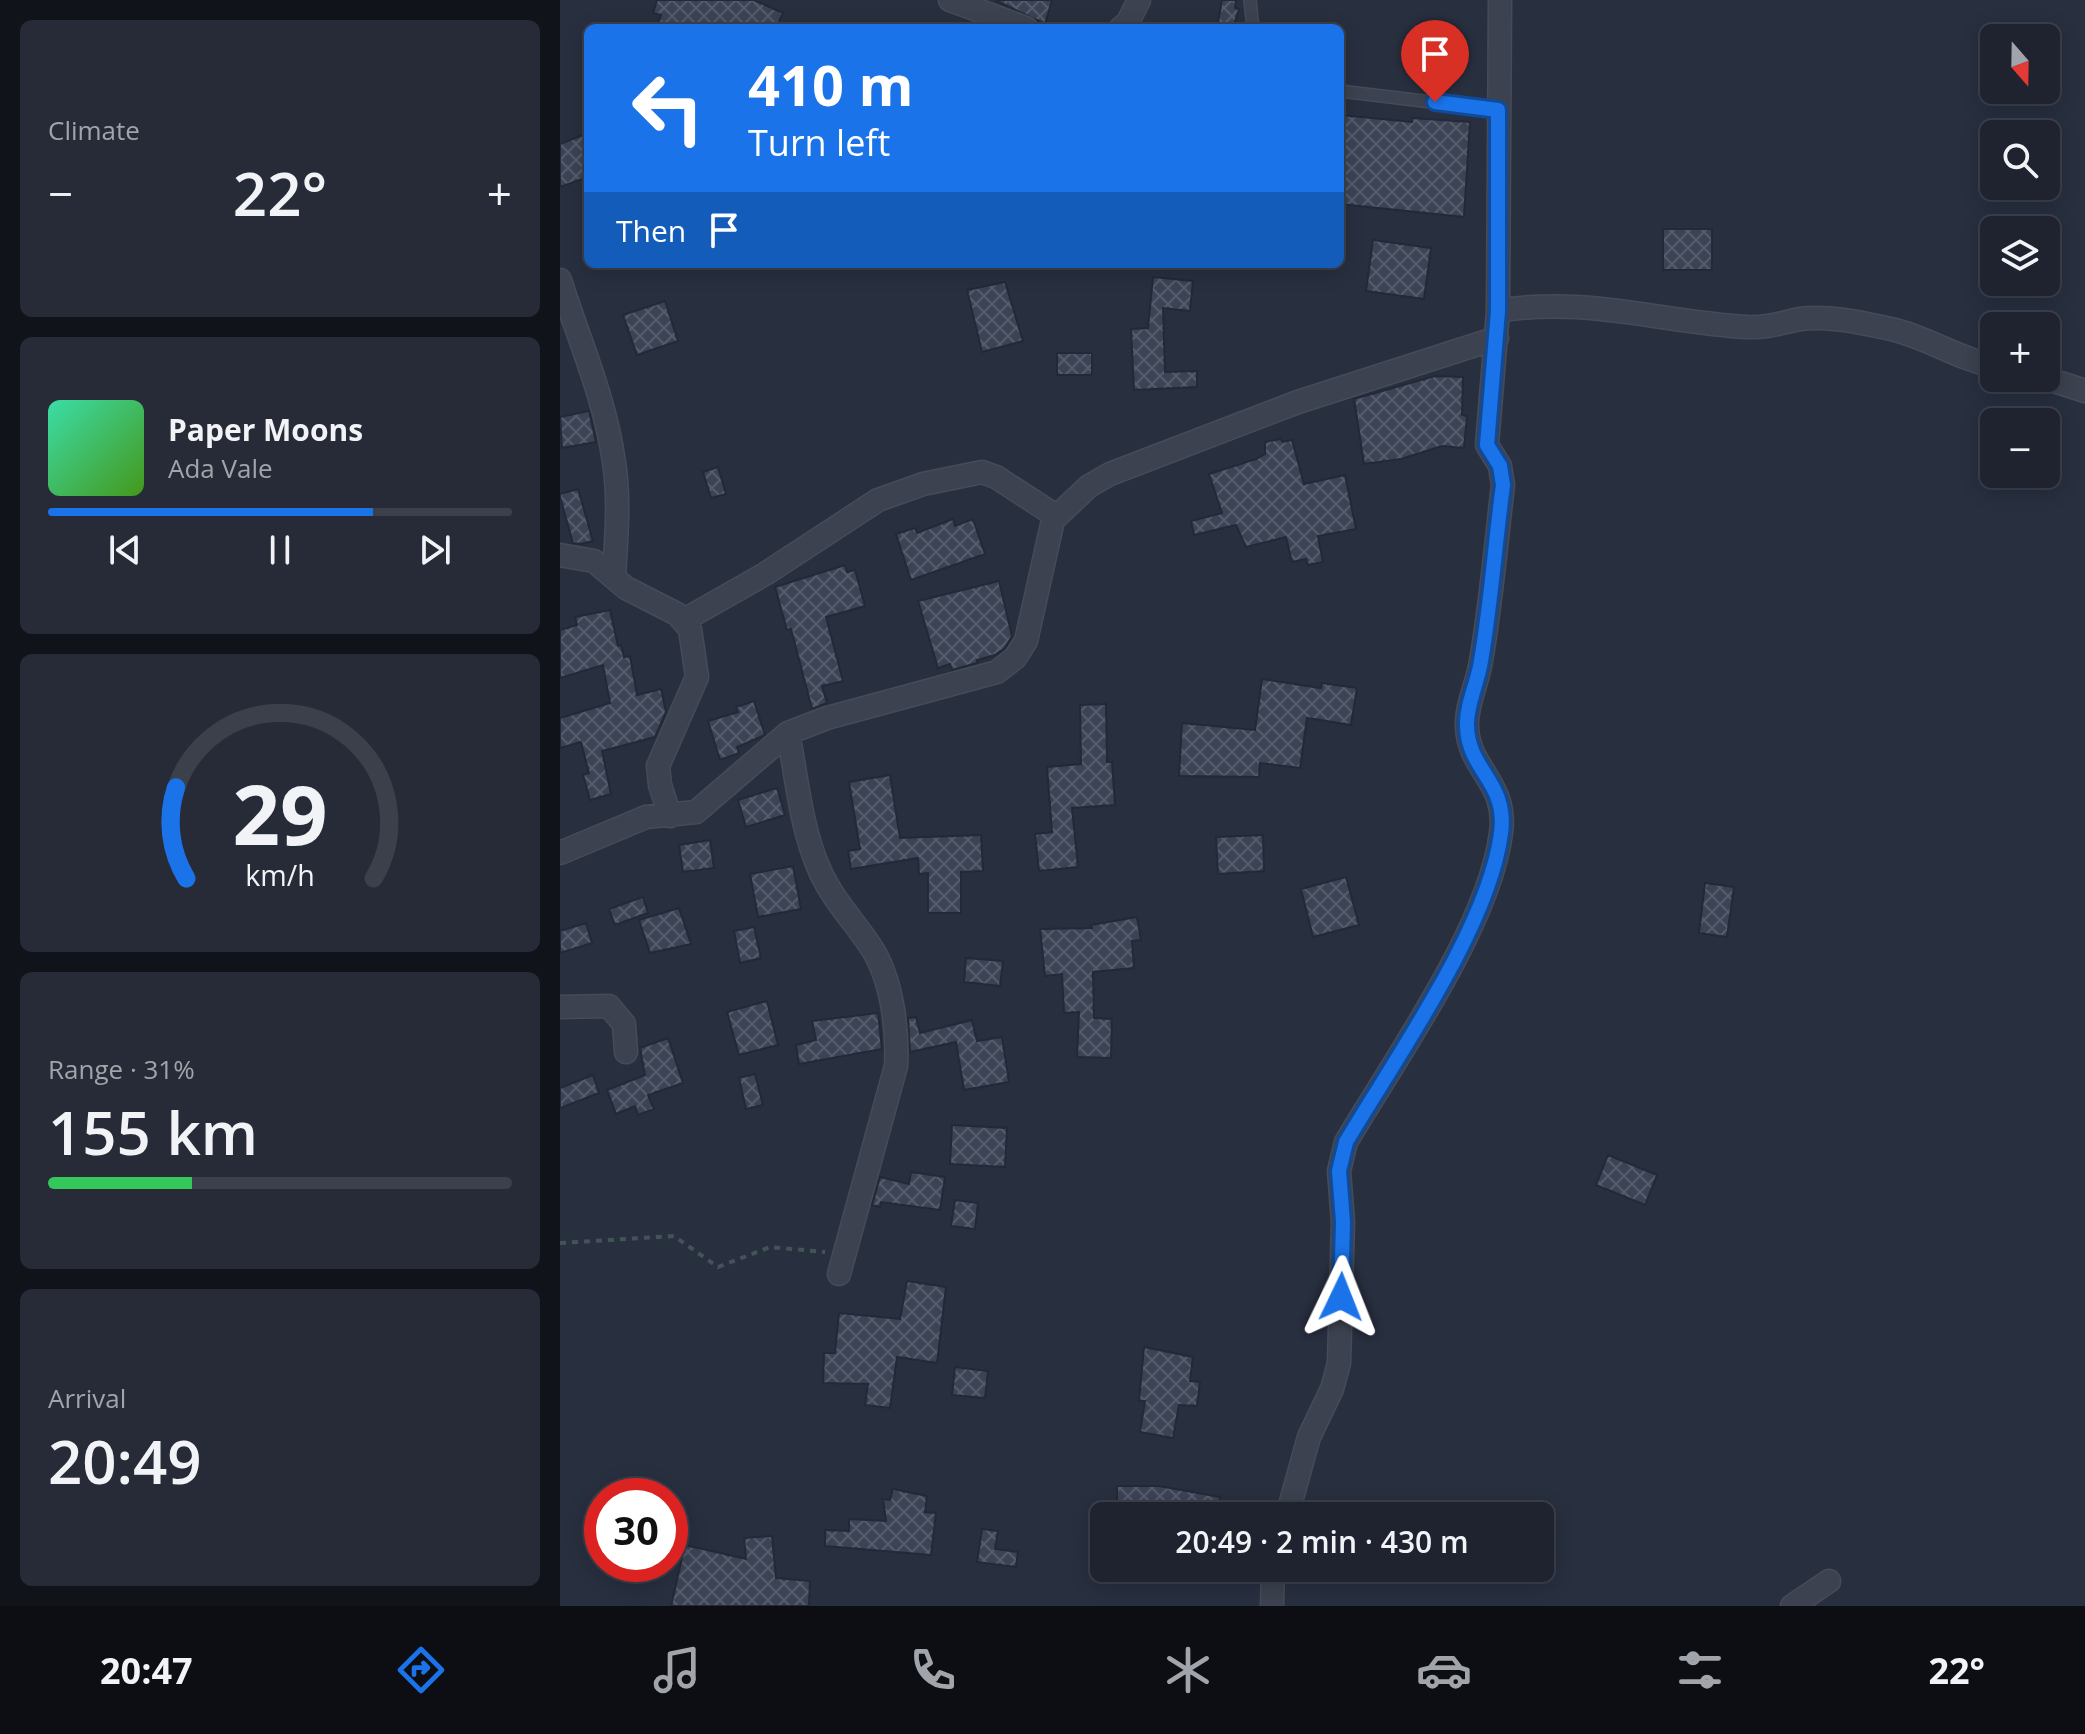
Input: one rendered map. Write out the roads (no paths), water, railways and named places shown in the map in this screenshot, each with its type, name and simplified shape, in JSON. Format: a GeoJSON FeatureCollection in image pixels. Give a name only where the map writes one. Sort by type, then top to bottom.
{"type":"FeatureCollection","features":[{"type":"Feature","properties":{"kind":"street"},"geometry":{"type":"LineString","coordinates":[[950,0],[1015,24]]}},
{"type":"Feature","properties":{"kind":"street"},"geometry":{"type":"LineString","coordinates":[[1125,24],[1133,15],[1139,0]]}},
{"type":"Feature","properties":{"kind":"street"},"geometry":{"type":"LineString","coordinates":[[1291,1502],[1309,1437],[1332,1389],[1339,1363],[1343,1222],[1339,1171],[1346,1142],[1451,965],[1483,895],[1502,832],[1500,796],[1473,751],[1466,722],[1481,662],[1503,485],[1500,466],[1487,445],[1498,311],[1500,0]]}},
{"type":"Feature","properties":{"kind":"street"},"geometry":{"type":"LineString","coordinates":[[560,280],[599,390],[609,433],[617,523],[614,578]]}},
{"type":"Feature","properties":{"kind":"street"},"geometry":{"type":"LineString","coordinates":[[1498,311],[1536,304],[1611,308],[1696,323],[1765,328],[1810,319],[1851,322],[1895,330],[1955,356],[1980,362]]}},
{"type":"Feature","properties":{"kind":"street"},"geometry":{"type":"LineString","coordinates":[[560,853],[646,817],[686,816],[704,808],[788,733],[827,718],[997,672],[1007,666],[1026,641],[1056,516],[1080,492],[1110,474],[1298,402],[1497,338]]}},
{"type":"Feature","properties":{"kind":"street"},"geometry":{"type":"LineString","coordinates":[[2060,383],[2085,391]]}},
{"type":"Feature","properties":{"kind":"street"},"geometry":{"type":"LineString","coordinates":[[684,620],[765,574],[878,500],[923,484],[982,472],[996,477],[1056,516]]}},
{"type":"Feature","properties":{"kind":"street"},"geometry":{"type":"LineString","coordinates":[[560,555],[594,561],[614,578],[684,620],[693,638],[698,668],[694,688],[666,742],[658,766],[660,785],[670,816]]}},
{"type":"Feature","properties":{"kind":"street"},"geometry":{"type":"LineString","coordinates":[[788,733],[810,848],[842,910],[870,946],[883,970],[897,1043],[896,1066],[839,1264]]}},
{"type":"Feature","properties":{"kind":"street"},"geometry":{"type":"LineString","coordinates":[[560,1007],[609,1006],[624,1024],[626,1052]]}},
{"type":"Feature","properties":{"kind":"street"},"geometry":{"type":"LineString","coordinates":[[1792,1606],[1829,1581]]}},
{"type":"Feature","properties":{"kind":"street"},"geometry":{"type":"LineString","coordinates":[[1272,1606],[1273,1582]]}},
{"type":"Feature","properties":{"kind":"lane"},"geometry":{"type":"LineString","coordinates":[[1250,0],[1253,24]]}},
{"type":"Feature","properties":{"kind":"lane"},"geometry":{"type":"LineString","coordinates":[[1344,91],[1498,110]]}}]}
